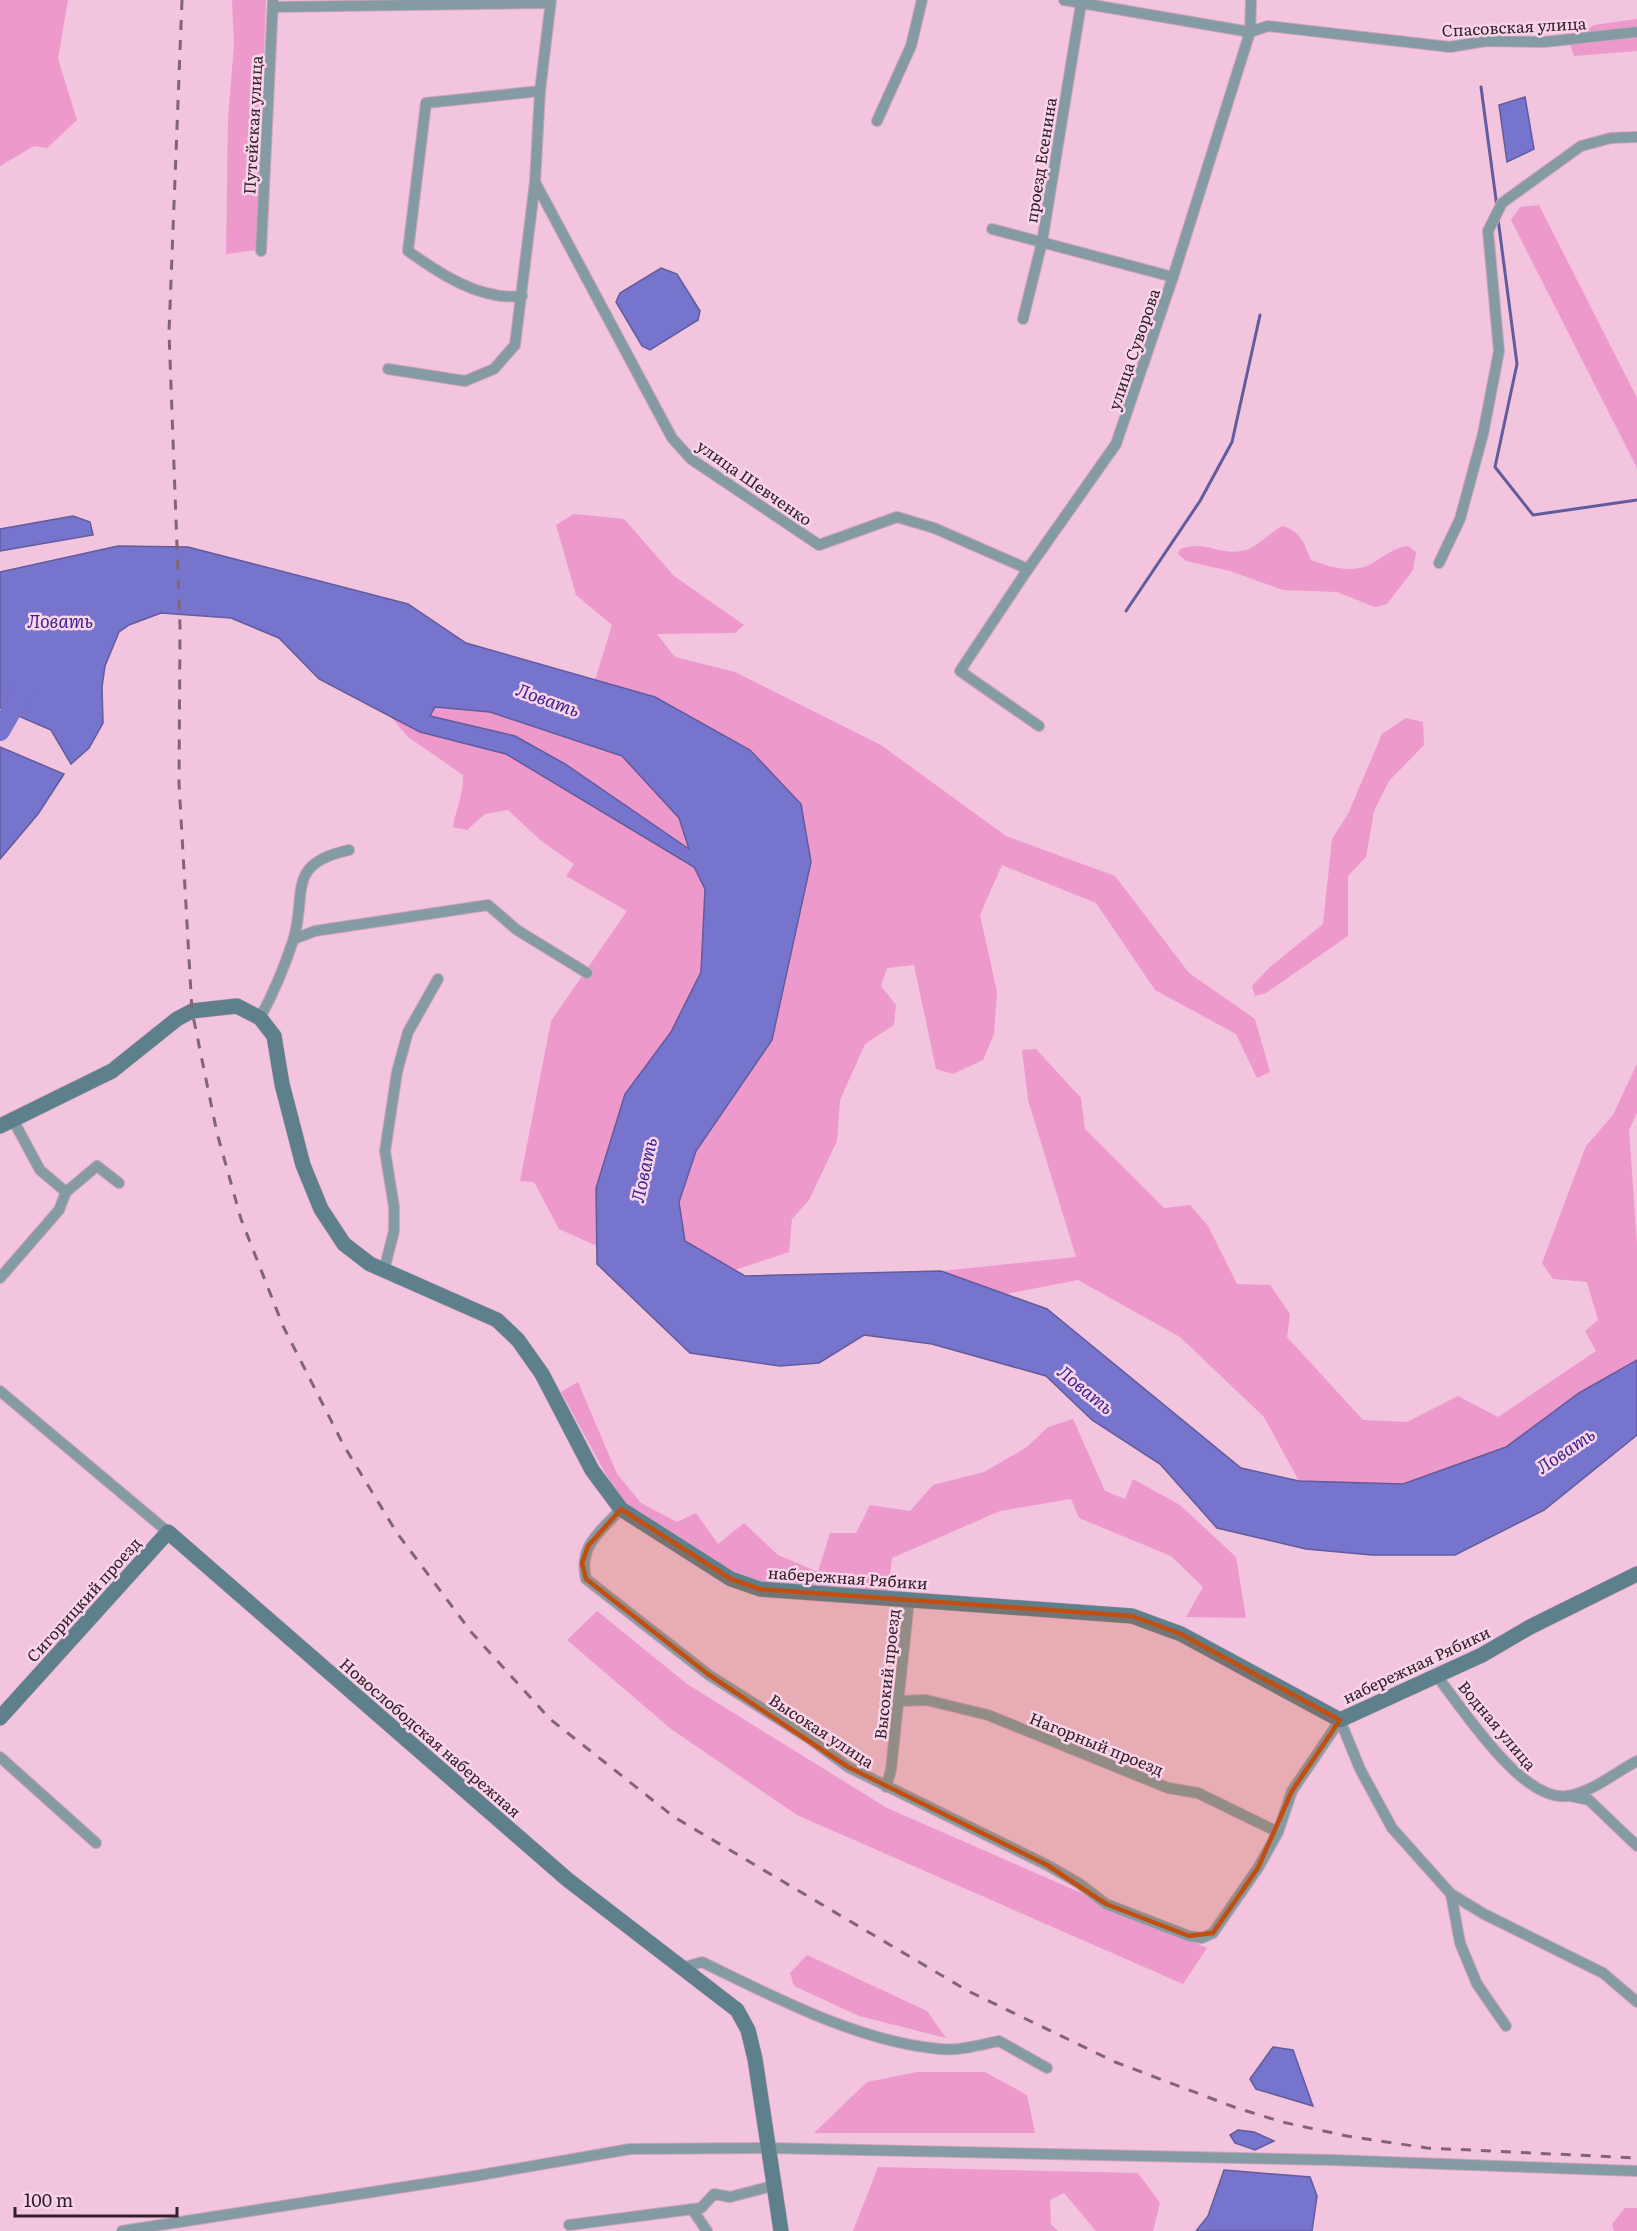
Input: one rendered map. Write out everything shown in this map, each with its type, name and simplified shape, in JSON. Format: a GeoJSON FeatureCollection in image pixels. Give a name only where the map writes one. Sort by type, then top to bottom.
{"type":"FeatureCollection","features":[{"type":"Feature","properties":{"kind":"street"},"geometry":{"type":"LineString","coordinates":[[877,121],[911,46],[922,0]]}},
{"type":"Feature","properties":{"kind":"street","name":"Спасовская улица"},"geometry":{"type":"LineString","coordinates":[[1064,0],[1250,32],[1268,26],[1450,47],[1486,41],[1544,42],[1637,32]]}},
{"type":"Feature","properties":{"kind":"street","name":"улица Суворова"},"geometry":{"type":"LineString","coordinates":[[1039,726],[960,671],[1116,444],[1173,277],[1250,32],[1251,0]]}},
{"type":"Feature","properties":{"kind":"street"},"geometry":{"type":"LineString","coordinates":[[273,3],[550,2],[540,91],[535,182],[515,345],[494,369],[465,381],[388,369]]}},
{"type":"Feature","properties":{"kind":"street","name":"Путейская улица"},"geometry":{"type":"LineString","coordinates":[[261,251],[273,3]]}},
{"type":"Feature","properties":{"kind":"street","name":"проезд Есенина"},"geometry":{"type":"LineString","coordinates":[[1023,320],[1042,242],[1081,4]]}},
{"type":"Feature","properties":{"kind":"street"},"geometry":{"type":"LineString","coordinates":[[522,296],[505,298],[483,294],[426,264],[408,251],[426,103],[540,91]]}},
{"type":"Feature","properties":{"kind":"street"},"geometry":{"type":"LineString","coordinates":[[1439,563],[1460,519],[1483,434],[1499,351],[1488,231],[1502,203],[1581,146],[1611,138],[1637,137]]}},
{"type":"Feature","properties":{"kind":"street","name":"улица Шевченко"},"geometry":{"type":"LineString","coordinates":[[535,182],[672,438],[691,459],[819,545],[897,517],[934,528],[1028,569]]}},
{"type":"Feature","properties":{"kind":"street"},"geometry":{"type":"LineString","coordinates":[[992,229],[1173,277]]}},
{"type":"Feature","properties":{"kind":"street"},"geometry":{"type":"LineString","coordinates":[[66,1192],[40,1170],[6,1123],[111,1071],[177,1018],[196,1010],[237,1006],[260,1018],[271,997],[294,939],[302,880],[314,862],[327,854],[349,849]]}},
{"type":"Feature","properties":{"kind":"street"},"geometry":{"type":"LineString","coordinates":[[294,939],[315,931],[488,905],[517,930],[587,973]]}},
{"type":"Feature","properties":{"kind":"street"},"geometry":{"type":"LineString","coordinates":[[384,1270],[394,1231],[394,1207],[385,1151],[397,1072],[408,1032],[438,979]]}},
{"type":"Feature","properties":{"kind":"street","name":"набережная Рябики"},"geometry":{"type":"LineString","coordinates":[[260,1018],[274,1036],[282,1084],[303,1165],[321,1209],[344,1244],[370,1264],[497,1320],[518,1340],[542,1374],[592,1470],[621,1509],[745,1586],[909,1600],[1101,1611],[1149,1620],[1181,1634],[1340,1720],[1436,1676],[1637,1574]]}},
{"type":"Feature","properties":{"kind":"street"},"geometry":{"type":"LineString","coordinates":[[0,1278],[59,1210],[66,1192],[97,1166],[119,1183]]}},
{"type":"Feature","properties":{"kind":"street","name":"Новослободская набережная"},"geometry":{"type":"LineString","coordinates":[[0,1391],[168,1532],[568,1880],[737,2010],[748,2030],[755,2059],[772,2186],[781,2231]]}},
{"type":"Feature","properties":{"kind":"street","name":"Высокая улица"},"geometry":{"type":"LineString","coordinates":[[621,1509],[588,1546],[582,1563],[586,1579],[709,1675],[807,1737],[848,1767],[1047,1865],[1080,1884],[1106,1904],[1189,1936],[1202,1938],[1213,1933],[1258,1868],[1278,1832]]}},
{"type":"Feature","properties":{"kind":"street","name":"Сигорицкий проезд"},"geometry":{"type":"LineString","coordinates":[[0,1718],[168,1532]]}},
{"type":"Feature","properties":{"kind":"street","name":"Высокий проезд"},"geometry":{"type":"LineString","coordinates":[[886,1787],[891,1770],[909,1600]]}},
{"type":"Feature","properties":{"kind":"street","name":"Водная улица"},"geometry":{"type":"LineString","coordinates":[[1436,1676],[1511,1768],[1534,1789],[1552,1797],[1569,1796],[1589,1800],[1637,1846]]}},
{"type":"Feature","properties":{"kind":"street","name":"Нагорный проезд"},"geometry":{"type":"LineString","coordinates":[[899,1701],[926,1700],[988,1714],[1168,1788],[1198,1793],[1278,1832]]}},
{"type":"Feature","properties":{"kind":"street"},"geometry":{"type":"LineString","coordinates":[[1278,1832],[1292,1791],[1340,1720]]}},
{"type":"Feature","properties":{"kind":"street"},"geometry":{"type":"LineString","coordinates":[[1340,1720],[1360,1769],[1392,1828],[1451,1894],[1484,1914],[1603,1973],[1637,2002]]}},
{"type":"Feature","properties":{"kind":"street"},"geometry":{"type":"LineString","coordinates":[[0,1757],[96,1843]]}},
{"type":"Feature","properties":{"kind":"street"},"geometry":{"type":"LineString","coordinates":[[1569,1796],[1637,1761]]}},
{"type":"Feature","properties":{"kind":"street"},"geometry":{"type":"LineString","coordinates":[[1451,1894],[1460,1943],[1477,1984],[1506,2026]]}},
{"type":"Feature","properties":{"kind":"street"},"geometry":{"type":"LineString","coordinates":[[682,1968],[702,1962],[836,2023],[911,2044],[941,2049],[970,2047],[999,2041],[1047,2068]]}},
{"type":"Feature","properties":{"kind":"street"},"geometry":{"type":"LineString","coordinates":[[122,2231],[475,2176],[630,2149],[768,2148],[1637,2171]]}},
{"type":"Feature","properties":{"kind":"street"},"geometry":{"type":"LineString","coordinates":[[569,2225],[701,2208],[714,2194],[730,2197],[772,2186]]}},
{"type":"Feature","properties":{"kind":"street"},"geometry":{"type":"LineString","coordinates":[[692,2209],[707,2231]]}},
{"type":"Feature","properties":{"kind":"highlighted area"},"geometry":{"type":"Polygon","coordinates":[[[621,1509],[731,1579],[760,1589],[1132,1616],[1181,1634],[1340,1720],[1292,1791],[1258,1868],[1213,1933],[1189,1936],[1106,1904],[1047,1865],[848,1767],[709,1675],[586,1579],[582,1563],[588,1546],[621,1509]]]}},
{"type":"Feature","properties":{"kind":"shaded area"},"geometry":{"type":"Polygon","coordinates":[[[0,0],[68,0],[58,59],[77,120],[47,148],[34,146],[0,166],[0,0]]]}},
{"type":"Feature","properties":{"kind":"shaded area"},"geometry":{"type":"Polygon","coordinates":[[[232,0],[266,0],[256,250],[226,254],[228,119],[234,44],[232,0]]]}},
{"type":"Feature","properties":{"kind":"shaded area"},"geometry":{"type":"Polygon","coordinates":[[[1637,19],[1637,51],[1574,56],[1569,41],[1594,25],[1637,19]]]}},
{"type":"Feature","properties":{"kind":"shaded area"},"geometry":{"type":"Polygon","coordinates":[[[1539,205],[1637,398],[1637,468],[1511,220],[1520,207],[1539,205]]]}},
{"type":"Feature","properties":{"kind":"shaded area"},"geometry":{"type":"Polygon","coordinates":[[[574,514],[624,519],[674,576],[744,625],[735,633],[657,634],[675,657],[735,672],[881,745],[1006,836],[1115,876],[1189,973],[1255,1019],[1270,1072],[1257,1078],[1236,1034],[1155,990],[1096,903],[1002,865],[980,915],[997,992],[994,1034],[983,1060],[953,1074],[936,1069],[914,965],[887,968],[881,986],[896,1005],[894,1025],[865,1044],[840,1100],[837,1141],[809,1200],[792,1219],[789,1252],[735,1270],[685,1241],[679,1202],[696,1151],[772,1040],[811,862],[801,805],[750,750],[655,697],[595,680],[612,625],[576,595],[556,525],[574,514]]]}},
{"type":"Feature","properties":{"kind":"shaded area"},"geometry":{"type":"Polygon","coordinates":[[[1282,526],[1298,534],[1311,560],[1318,563],[1356,569],[1408,546],[1416,552],[1413,570],[1387,604],[1375,607],[1337,592],[1283,590],[1230,571],[1186,561],[1178,554],[1180,549],[1189,546],[1236,552],[1246,550],[1282,526]]]}},
{"type":"Feature","properties":{"kind":"shaded area"},"geometry":{"type":"Polygon","coordinates":[[[435,707],[490,712],[622,756],[679,818],[690,850],[565,764],[515,736],[429,716],[435,707]]]}},
{"type":"Feature","properties":{"kind":"shaded area"},"geometry":{"type":"Polygon","coordinates":[[[391,717],[420,732],[506,754],[694,867],[706,889],[701,972],[671,1032],[625,1094],[596,1188],[597,1246],[559,1229],[534,1182],[520,1181],[551,1021],[627,911],[566,876],[574,864],[540,840],[508,810],[485,814],[467,830],[453,827],[461,795],[463,775],[408,737],[391,717]]]}},
{"type":"Feature","properties":{"kind":"shaded area"},"geometry":{"type":"Polygon","coordinates":[[[1406,718],[1423,722],[1424,745],[1389,781],[1374,811],[1366,857],[1348,876],[1348,936],[1266,993],[1255,996],[1252,986],[1270,967],[1323,924],[1332,839],[1348,814],[1382,734],[1406,718]]]}},
{"type":"Feature","properties":{"kind":"shaded area"},"geometry":{"type":"Polygon","coordinates":[[[1036,1049],[1081,1098],[1085,1129],[1164,1208],[1190,1205],[1208,1226],[1237,1284],[1270,1285],[1290,1314],[1287,1337],[1363,1420],[1407,1422],[1458,1396],[1498,1417],[1596,1351],[1585,1331],[1598,1320],[1587,1282],[1553,1279],[1542,1263],[1586,1146],[1613,1115],[1637,1064],[1637,1113],[1629,1130],[1637,1244],[1637,1360],[1579,1393],[1506,1447],[1403,1484],[1299,1481],[1264,1417],[1180,1337],[1078,1280],[1006,1294],[941,1271],[1076,1257],[1028,1100],[1022,1050],[1036,1049]]]}},
{"type":"Feature","properties":{"kind":"shaded area"},"geometry":{"type":"Polygon","coordinates":[[[578,1382],[617,1474],[641,1503],[677,1522],[696,1513],[718,1544],[744,1523],[778,1555],[818,1572],[830,1533],[856,1533],[870,1505],[910,1511],[933,1485],[984,1472],[1027,1447],[1048,1427],[1073,1419],[1105,1491],[1125,1499],[1133,1479],[1180,1505],[1236,1557],[1246,1618],[1186,1617],[1203,1587],[1171,1556],[1079,1518],[1071,1499],[1000,1511],[892,1558],[888,1592],[764,1585],[740,1577],[627,1505],[614,1489],[561,1392],[578,1382]]]}},
{"type":"Feature","properties":{"kind":"shaded area"},"geometry":{"type":"Polygon","coordinates":[[[597,1611],[687,1684],[887,1808],[1207,1948],[1183,1984],[797,1815],[671,1729],[567,1640],[597,1611]]]}},
{"type":"Feature","properties":{"kind":"shaded area"},"geometry":{"type":"Polygon","coordinates":[[[807,1955],[927,2011],[946,2038],[859,2016],[794,1986],[790,1973],[807,1955]]]}},
{"type":"Feature","properties":{"kind":"shaded area"},"geometry":{"type":"Polygon","coordinates":[[[917,2072],[985,2072],[1027,2095],[1035,2133],[814,2133],[867,2082],[917,2072]]]}},
{"type":"Feature","properties":{"kind":"shaded area"},"geometry":{"type":"Polygon","coordinates":[[[878,2167],[1138,2173],[1160,2203],[1153,2231],[1096,2231],[1064,2193],[1050,2200],[1051,2224],[1058,2231],[853,2231],[878,2167]]]}},
{"type":"Feature","properties":{"kind":"shaded area"},"geometry":{"type":"Polygon","coordinates":[[[1625,2208],[1637,2208],[1637,2231],[1614,2231],[1612,2224],[1625,2208]]]}},
{"type":"Feature","properties":{"kind":"water"},"geometry":{"type":"Polygon","coordinates":[[[1525,97],[1534,149],[1507,162],[1499,105],[1525,97]]]}},
{"type":"Feature","properties":{"kind":"water"},"geometry":{"type":"Polygon","coordinates":[[[661,268],[677,274],[700,311],[698,320],[650,350],[642,346],[616,302],[620,293],[661,268]]]}},
{"type":"Feature","properties":{"kind":"water"},"geometry":{"type":"Polygon","coordinates":[[[73,516],[90,522],[93,535],[0,551],[0,529],[73,516]]]}},
{"type":"Feature","properties":{"kind":"water","name":"Ловать"},"geometry":{"type":"Polygon","coordinates":[[[118,546],[188,547],[408,604],[466,643],[655,697],[750,750],[801,804],[811,862],[772,1040],[696,1151],[679,1202],[685,1241],[745,1276],[941,1271],[1047,1309],[1241,1468],[1299,1481],[1403,1484],[1506,1447],[1579,1393],[1637,1360],[1637,1435],[1544,1510],[1455,1555],[1372,1555],[1306,1549],[1217,1528],[1160,1464],[1092,1420],[1046,1376],[932,1344],[864,1335],[819,1363],[780,1366],[690,1353],[597,1264],[596,1188],[625,1094],[671,1032],[701,972],[705,889],[694,867],[506,754],[420,732],[319,679],[279,638],[231,618],[161,613],[129,625],[119,632],[105,666],[102,687],[103,723],[89,748],[71,764],[51,730],[0,708],[0,572],[118,546]],[[435,707],[430,716],[515,736],[565,764],[689,849],[679,818],[622,756],[490,712],[435,707]]]}},
{"type":"Feature","properties":{"kind":"water"},"geometry":{"type":"Polygon","coordinates":[[[0,747],[64,774],[38,814],[0,859],[0,747]]]}},
{"type":"Feature","properties":{"kind":"water"},"geometry":{"type":"Polygon","coordinates":[[[1273,2047],[1293,2050],[1313,2106],[1256,2089],[1250,2079],[1273,2047]]]}},
{"type":"Feature","properties":{"kind":"water"},"geometry":{"type":"Polygon","coordinates":[[[1238,2130],[1254,2132],[1274,2141],[1255,2150],[1235,2143],[1230,2135],[1238,2130]]]}},
{"type":"Feature","properties":{"kind":"water"},"geometry":{"type":"Polygon","coordinates":[[[1224,2170],[1310,2177],[1317,2196],[1312,2231],[1196,2231],[1208,2216],[1224,2170]]]}},
{"type":"Feature","properties":{"kind":"waterway"},"geometry":{"type":"LineString","coordinates":[[1481,87],[1497,207]]}},
{"type":"Feature","properties":{"kind":"waterway"},"geometry":{"type":"LineString","coordinates":[[1498,219],[1517,364],[1495,467],[1533,515],[1637,500]]}},
{"type":"Feature","properties":{"kind":"waterway"},"geometry":{"type":"LineString","coordinates":[[1126,611],[1200,501],[1232,442],[1260,315]]}},
{"type":"Feature","properties":{"kind":"waterway","name":"Ловать"},"geometry":{"type":"LineString","coordinates":[[0,731],[24,689]]}},
{"type":"Feature","properties":{"kind":"railway"},"geometry":{"type":"LineString","coordinates":[[182,0],[169,332],[180,627],[179,783],[192,1011],[217,1133],[241,1219],[283,1326],[344,1446],[397,1533],[472,1633],[550,1719],[674,1817],[968,1991],[1115,2062],[1234,2107],[1282,2122],[1347,2136],[1427,2148],[1637,2158]]}}]}
